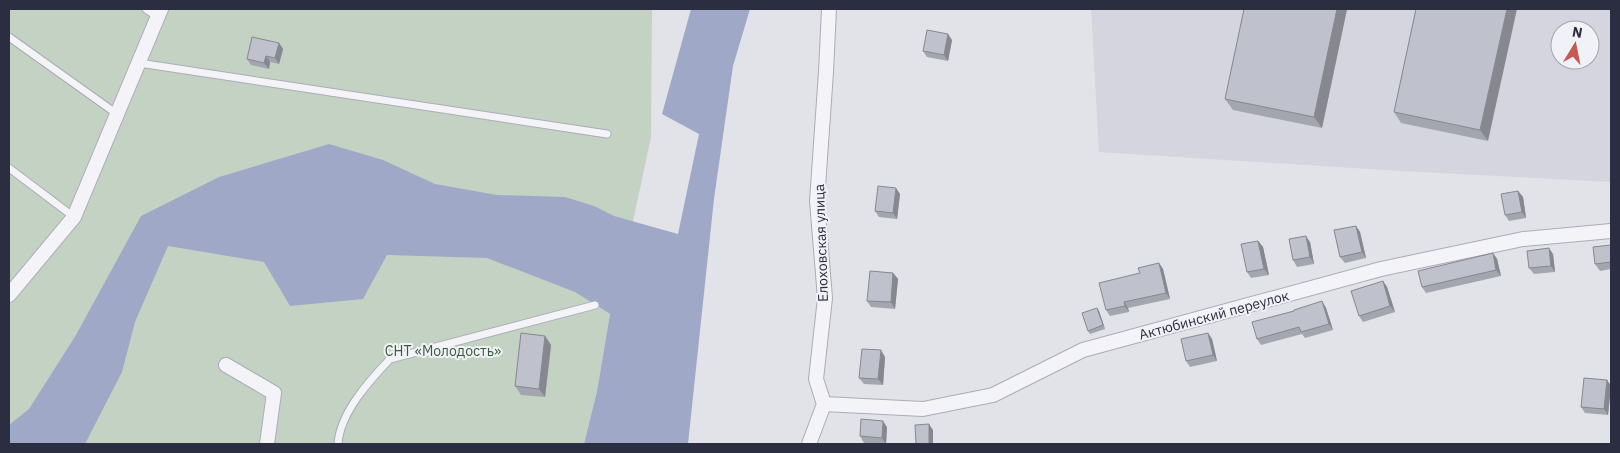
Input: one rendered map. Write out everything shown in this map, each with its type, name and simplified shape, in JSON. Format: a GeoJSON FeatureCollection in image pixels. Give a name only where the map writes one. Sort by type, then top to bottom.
{"type":"FeatureCollection","features":[{"type":"Feature","properties":{"kind":"street","name":"Елоховская улица"},"geometry":{"type":"LineString","coordinates":[[824,404],[816,379],[825,298],[817,201],[829,9]]}},
{"type":"Feature","properties":{"kind":"street"},"geometry":{"type":"LineString","coordinates":[[9,295],[74,217],[159,13]]}},
{"type":"Feature","properties":{"kind":"street","name":"Актюбинский переулок"},"geometry":{"type":"LineString","coordinates":[[824,404],[923,409],[993,395],[1083,350],[1381,270],[1523,239],[1611,231]]}},
{"type":"Feature","properties":{"kind":"street"},"geometry":{"type":"LineString","coordinates":[[226,365],[274,393],[267,444]]}},
{"type":"Feature","properties":{"kind":"street"},"geometry":{"type":"LineString","coordinates":[[809,444],[824,404]]}},
{"type":"Feature","properties":{"kind":"lane"},"geometry":{"type":"LineString","coordinates":[[146,9],[159,13]]}},
{"type":"Feature","properties":{"kind":"lane"},"geometry":{"type":"LineString","coordinates":[[9,37],[117,114]]}},
{"type":"Feature","properties":{"kind":"lane"},"geometry":{"type":"LineString","coordinates":[[139,63],[607,134]]}},
{"type":"Feature","properties":{"kind":"lane"},"geometry":{"type":"LineString","coordinates":[[9,168],[74,217]]}},
{"type":"Feature","properties":{"kind":"lane"},"geometry":{"type":"LineString","coordinates":[[338,444],[349,410],[372,378],[390,359],[595,305]]}},
{"type":"Feature","properties":{"kind":"shaded area"},"geometry":{"type":"Polygon","coordinates":[[[1091,9],[1611,9],[1611,182],[1099,152],[1091,9]]]}},
{"type":"Feature","properties":{"kind":"green space","name":"СНТ «Молодость»"},"geometry":{"type":"Polygon","coordinates":[[[9,9],[652,9],[651,137],[629,240],[597,306],[610,314],[597,391],[584,444],[9,444],[9,9]]]}},
{"type":"Feature","properties":{"kind":"water"},"geometry":{"type":"Polygon","coordinates":[[[691,9],[750,9],[733,66],[714,199],[688,444],[584,444],[597,391],[610,314],[575,292],[487,258],[387,255],[363,299],[290,306],[264,262],[168,246],[135,322],[122,372],[85,444],[9,444],[9,425],[29,409],[76,335],[141,216],[219,177],[329,144],[383,160],[435,184],[497,195],[565,197],[594,206],[614,216],[678,234],[699,134],[662,114],[691,9]]]}},
{"type":"Feature","properties":{"kind":"building"},"geometry":{"type":"Polygon","coordinates":[[[1244,9],[1337,9],[1314,117],[1225,99],[1244,9]]]}},
{"type":"Feature","properties":{"kind":"building"},"geometry":{"type":"Polygon","coordinates":[[[1416,9],[1507,9],[1480,130],[1394,112],[1416,9]]]}},
{"type":"Feature","properties":{"kind":"building"},"geometry":{"type":"Polygon","coordinates":[[[927,30],[948,34],[944,55],[923,51],[927,30]]]}},
{"type":"Feature","properties":{"kind":"building"},"geometry":{"type":"Polygon","coordinates":[[[252,37],[279,43],[275,58],[266,56],[264,63],[247,59],[252,37]]]}},
{"type":"Feature","properties":{"kind":"building"},"geometry":{"type":"Polygon","coordinates":[[[878,186],[896,188],[893,213],[875,211],[878,186]]]}},
{"type":"Feature","properties":{"kind":"building"},"geometry":{"type":"Polygon","coordinates":[[[1518,191],[1522,212],[1505,215],[1501,194],[1518,191]]]}},
{"type":"Feature","properties":{"kind":"building"},"geometry":{"type":"Polygon","coordinates":[[[1356,226],[1362,252],[1340,257],[1334,230],[1356,226]]]}},
{"type":"Feature","properties":{"kind":"building"},"geometry":{"type":"Polygon","coordinates":[[[1306,236],[1310,257],[1293,260],[1289,239],[1306,236]]]}},
{"type":"Feature","properties":{"kind":"building"},"geometry":{"type":"Polygon","coordinates":[[[1258,241],[1264,269],[1247,272],[1241,244],[1258,241]]]}},
{"type":"Feature","properties":{"kind":"building"},"geometry":{"type":"Polygon","coordinates":[[[1611,245],[1611,262],[1595,264],[1593,247],[1611,245]]]}},
{"type":"Feature","properties":{"kind":"building"},"geometry":{"type":"Polygon","coordinates":[[[1549,248],[1551,266],[1529,268],[1527,251],[1549,248]]]}},
{"type":"Feature","properties":{"kind":"building"},"geometry":{"type":"Polygon","coordinates":[[[1493,253],[1496,270],[1422,287],[1418,271],[1493,253]]]}},
{"type":"Feature","properties":{"kind":"building"},"geometry":{"type":"Polygon","coordinates":[[[1159,263],[1166,293],[1124,302],[1125,306],[1106,310],[1099,283],[1140,273],[1138,268],[1159,263]]]}},
{"type":"Feature","properties":{"kind":"building"},"geometry":{"type":"Polygon","coordinates":[[[870,271],[893,273],[891,302],[867,301],[870,271]]]}},
{"type":"Feature","properties":{"kind":"building"},"geometry":{"type":"Polygon","coordinates":[[[1383,281],[1390,306],[1359,316],[1351,291],[1383,281]]]}},
{"type":"Feature","properties":{"kind":"building"},"geometry":{"type":"Polygon","coordinates":[[[1322,301],[1329,324],[1301,332],[1299,327],[1257,339],[1252,322],[1294,311],[1322,301]]]}},
{"type":"Feature","properties":{"kind":"building"},"geometry":{"type":"Polygon","coordinates":[[[1097,308],[1103,325],[1088,331],[1082,313],[1097,308]]]}},
{"type":"Feature","properties":{"kind":"building"},"geometry":{"type":"Polygon","coordinates":[[[521,333],[545,336],[539,389],[515,386],[521,333]]]}},
{"type":"Feature","properties":{"kind":"building"},"geometry":{"type":"Polygon","coordinates":[[[1208,333],[1213,355],[1186,361],[1181,339],[1208,333]]]}},
{"type":"Feature","properties":{"kind":"building"},"geometry":{"type":"Polygon","coordinates":[[[862,349],[881,350],[878,379],[859,378],[862,349]]]}},
{"type":"Feature","properties":{"kind":"building"},"geometry":{"type":"Polygon","coordinates":[[[1584,378],[1607,380],[1604,409],[1581,407],[1584,378]]]}},
{"type":"Feature","properties":{"kind":"building"},"geometry":{"type":"Polygon","coordinates":[[[861,419],[883,421],[882,438],[860,436],[861,419]]]}},
{"type":"Feature","properties":{"kind":"building"},"geometry":{"type":"Polygon","coordinates":[[[929,424],[929,444],[916,444],[915,425],[929,424]]]}}]}
